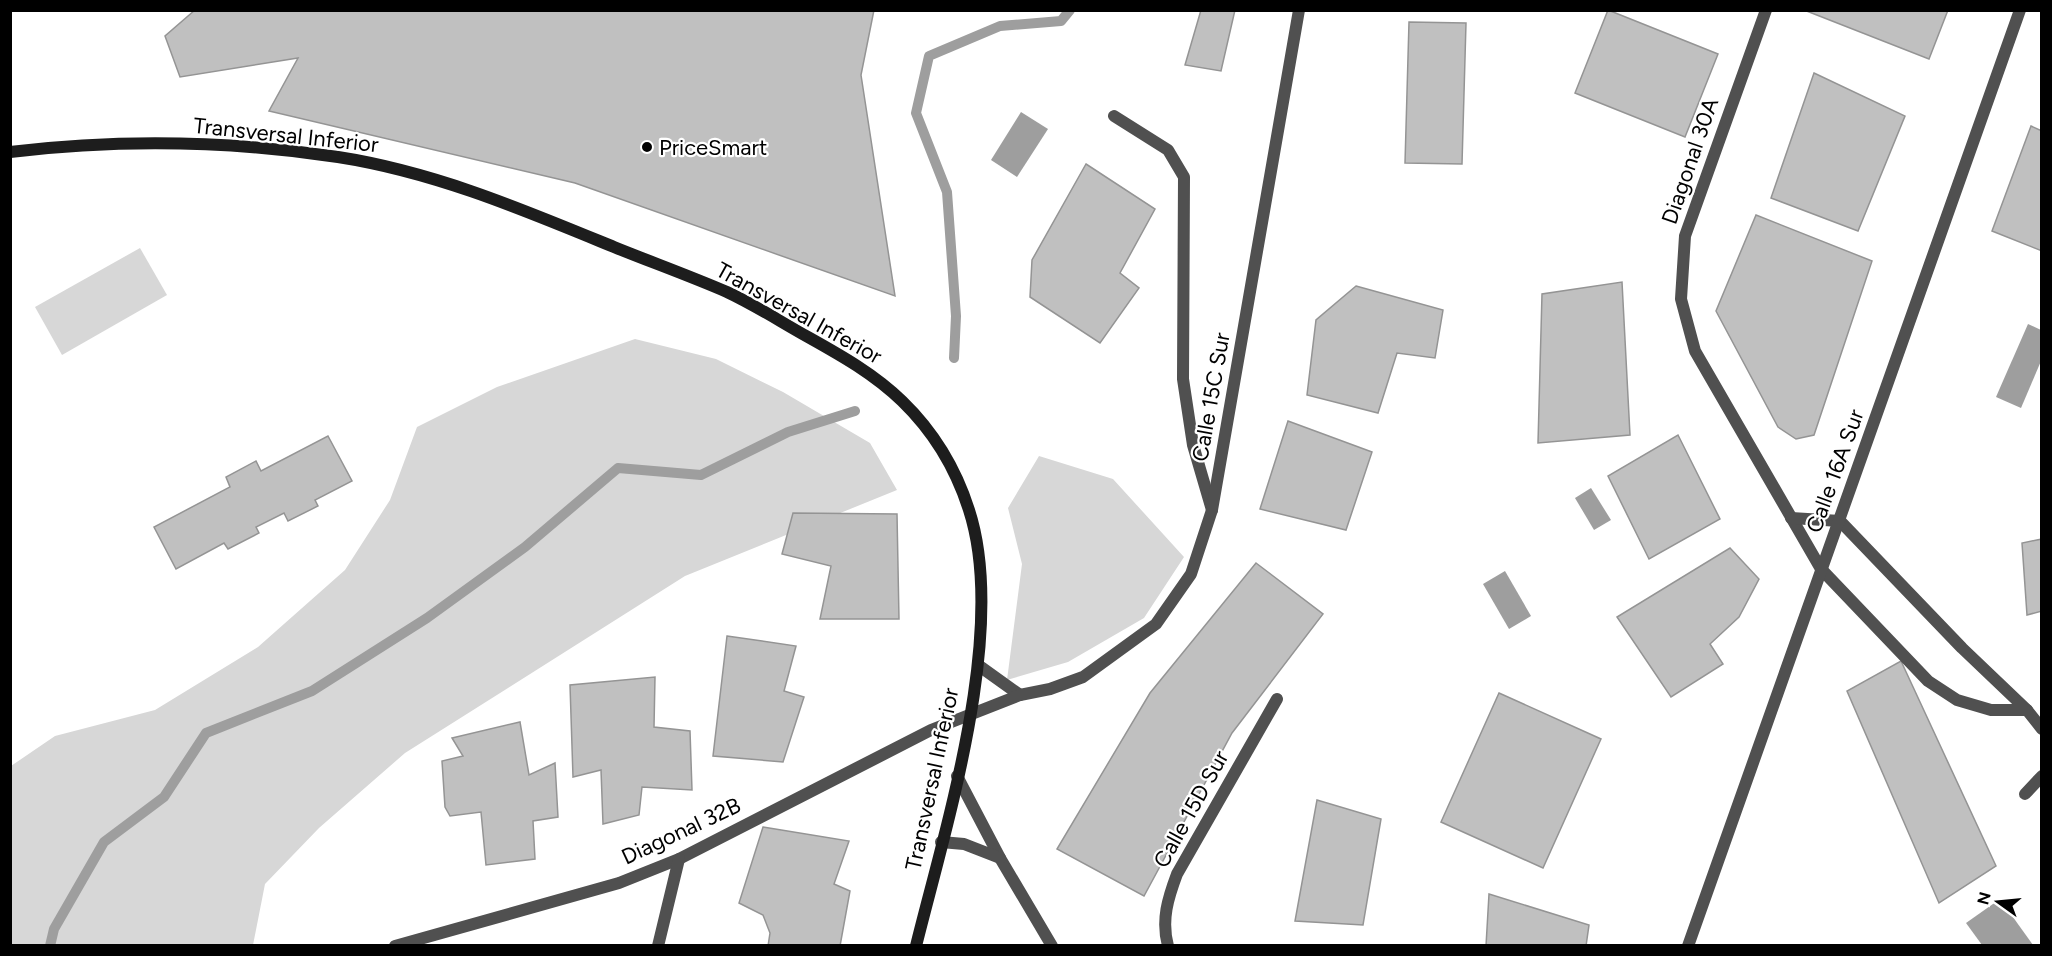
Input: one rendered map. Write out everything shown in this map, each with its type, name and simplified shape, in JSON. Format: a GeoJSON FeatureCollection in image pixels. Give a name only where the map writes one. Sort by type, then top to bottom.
{"type":"FeatureCollection","features":[{"type":"Feature","properties":{"kind":"main road","name":"Transversal Inferior"},"geometry":{"type":"LineString","coordinates":[[10,152],[60,146],[184,144],[339,158],[410,172],[486,195],[729,293],[861,367],[901,400],[929,429],[950,465],[970,511],[980,560],[978,665],[970,715],[916,945]]}},
{"type":"Feature","properties":{"kind":"street","name":"Calle 15C Sur"},"geometry":{"type":"LineString","coordinates":[[970,715],[1020,695],[1050,689],[1083,677],[1156,624],[1191,574],[1212,510],[1299,10]]}},
{"type":"Feature","properties":{"kind":"street","name":"Diagonal 30A"},"geometry":{"type":"LineString","coordinates":[[1766,10],[1685,236],[1681,299],[1695,351],[1821,569],[1928,681],[1957,700],[1980,707],[1991,710],[2026,710]]}},
{"type":"Feature","properties":{"kind":"street","name":"Calle 16A Sur"},"geometry":{"type":"LineString","coordinates":[[1688,945],[2020,10]]}},
{"type":"Feature","properties":{"kind":"street"},"geometry":{"type":"LineString","coordinates":[[1114,116],[1168,150],[1184,177],[1183,380],[1193,445],[1212,510]]}},
{"type":"Feature","properties":{"kind":"street"},"geometry":{"type":"LineString","coordinates":[[1791,518],[1840,521],[2042,729]]}},
{"type":"Feature","properties":{"kind":"street"},"geometry":{"type":"LineString","coordinates":[[978,665],[1020,695]]}},
{"type":"Feature","properties":{"kind":"street","name":"Calle 15D Sur"},"geometry":{"type":"LineString","coordinates":[[1168,945],[1165,934],[1166,903],[1177,874],[1277,699]]}},
{"type":"Feature","properties":{"kind":"street","name":"Diagonal 32B"},"geometry":{"type":"LineString","coordinates":[[395,945],[619,883],[679,859],[891,748],[970,715]]}},
{"type":"Feature","properties":{"kind":"street"},"geometry":{"type":"LineString","coordinates":[[957,776],[999,858],[1052,945]]}},
{"type":"Feature","properties":{"kind":"street"},"geometry":{"type":"LineString","coordinates":[[2025,794],[2042,776]]}},
{"type":"Feature","properties":{"kind":"street"},"geometry":{"type":"LineString","coordinates":[[941,842],[963,844],[999,858]]}},
{"type":"Feature","properties":{"kind":"street"},"geometry":{"type":"LineString","coordinates":[[658,945],[679,859]]}},
{"type":"Feature","properties":{"kind":"shaded area"},"geometry":{"type":"Polygon","coordinates":[[[1021,112],[1048,129],[1017,177],[991,160],[1021,112]]]}},
{"type":"Feature","properties":{"kind":"shaded area"},"geometry":{"type":"Polygon","coordinates":[[[140,248],[167,295],[62,355],[35,307],[140,248]]]}},
{"type":"Feature","properties":{"kind":"shaded area"},"geometry":{"type":"Polygon","coordinates":[[[2028,324],[2041,330],[2041,361],[2021,408],[1996,397],[2028,324]]]}},
{"type":"Feature","properties":{"kind":"shaded area"},"geometry":{"type":"Polygon","coordinates":[[[635,339],[716,359],[783,392],[870,443],[897,490],[685,576],[405,753],[319,828],[265,884],[253,945],[11,946],[11,766],[55,736],[155,710],[258,647],[345,570],[390,500],[417,427],[497,387],[635,339]]]}},
{"type":"Feature","properties":{"kind":"shaded area"},"geometry":{"type":"Polygon","coordinates":[[[1039,456],[1113,479],[1184,557],[1144,618],[1068,662],[1007,680],[1022,564],[1008,508],[1039,456]]]}},
{"type":"Feature","properties":{"kind":"shaded area"},"geometry":{"type":"Polygon","coordinates":[[[1591,488],[1611,520],[1594,530],[1575,498],[1591,488]]]}},
{"type":"Feature","properties":{"kind":"shaded area"},"geometry":{"type":"Polygon","coordinates":[[[1505,571],[1531,616],[1509,629],[1483,584],[1505,571]]]}},
{"type":"Feature","properties":{"kind":"shaded area"},"geometry":{"type":"Polygon","coordinates":[[[2000,899],[2033,945],[1982,945],[1966,923],[2000,899]]]}},
{"type":"Feature","properties":{"kind":"building","name":"PriceSmart"},"geometry":{"type":"Polygon","coordinates":[[[195,10],[874,10],[861,75],[895,296],[575,183],[269,111],[298,58],[180,77],[165,36],[195,10]]]}},
{"type":"Feature","properties":{"kind":"building"},"geometry":{"type":"Polygon","coordinates":[[[1201,10],[1235,10],[1221,71],[1185,65],[1201,10]]]}},
{"type":"Feature","properties":{"kind":"building"},"geometry":{"type":"Polygon","coordinates":[[[1608,10],[1718,54],[1685,137],[1575,93],[1608,10]]]}},
{"type":"Feature","properties":{"kind":"building"},"geometry":{"type":"Polygon","coordinates":[[[1804,10],[1948,10],[1929,59],[1804,10]]]}},
{"type":"Feature","properties":{"kind":"building"},"geometry":{"type":"Polygon","coordinates":[[[1409,22],[1466,23],[1462,164],[1405,163],[1409,22]]]}},
{"type":"Feature","properties":{"kind":"building"},"geometry":{"type":"Polygon","coordinates":[[[1814,73],[1905,116],[1858,231],[1771,198],[1814,73]]]}},
{"type":"Feature","properties":{"kind":"building"},"geometry":{"type":"Polygon","coordinates":[[[2031,126],[2042,131],[2042,251],[1992,231],[2031,126]]]}},
{"type":"Feature","properties":{"kind":"building"},"geometry":{"type":"Polygon","coordinates":[[[1086,164],[1155,209],[1120,273],[1139,288],[1100,343],[1030,297],[1032,260],[1086,164]]]}},
{"type":"Feature","properties":{"kind":"building"},"geometry":{"type":"Polygon","coordinates":[[[1756,215],[1872,261],[1814,435],[1796,439],[1778,427],[1716,311],[1756,215]]]}},
{"type":"Feature","properties":{"kind":"building"},"geometry":{"type":"Polygon","coordinates":[[[1622,282],[1630,435],[1538,443],[1542,294],[1622,282]]]}},
{"type":"Feature","properties":{"kind":"building"},"geometry":{"type":"Polygon","coordinates":[[[1356,286],[1443,310],[1435,358],[1397,353],[1378,413],[1307,395],[1316,320],[1356,286]]]}},
{"type":"Feature","properties":{"kind":"building"},"geometry":{"type":"Polygon","coordinates":[[[1288,421],[1372,452],[1346,530],[1260,509],[1288,421]]]}},
{"type":"Feature","properties":{"kind":"building"},"geometry":{"type":"Polygon","coordinates":[[[1678,435],[1720,519],[1649,559],[1608,476],[1678,435]]]}},
{"type":"Feature","properties":{"kind":"building"},"geometry":{"type":"Polygon","coordinates":[[[328,436],[352,481],[315,500],[318,506],[288,521],[284,513],[256,527],[259,533],[228,549],[224,543],[176,569],[154,527],[230,487],[226,477],[256,461],[261,471],[328,436]]]}},
{"type":"Feature","properties":{"kind":"building"},"geometry":{"type":"Polygon","coordinates":[[[793,513],[897,514],[899,619],[820,619],[831,566],[782,554],[793,513]]]}},
{"type":"Feature","properties":{"kind":"building"},"geometry":{"type":"Polygon","coordinates":[[[2042,539],[2042,611],[2027,615],[2022,543],[2042,539]]]}},
{"type":"Feature","properties":{"kind":"building"},"geometry":{"type":"Polygon","coordinates":[[[1730,548],[1759,579],[1739,617],[1710,644],[1723,664],[1671,697],[1617,617],[1730,548]]]}},
{"type":"Feature","properties":{"kind":"building"},"geometry":{"type":"Polygon","coordinates":[[[1256,563],[1323,614],[1232,733],[1144,896],[1057,849],[1150,693],[1256,563]]]}},
{"type":"Feature","properties":{"kind":"building"},"geometry":{"type":"Polygon","coordinates":[[[727,636],[796,646],[784,691],[804,697],[783,762],[713,756],[727,636]]]}},
{"type":"Feature","properties":{"kind":"building"},"geometry":{"type":"Polygon","coordinates":[[[1901,661],[1996,866],[1939,903],[1847,691],[1901,661]]]}},
{"type":"Feature","properties":{"kind":"building"},"geometry":{"type":"Polygon","coordinates":[[[655,677],[654,727],[690,731],[692,790],[642,787],[639,815],[603,824],[601,770],[573,777],[570,685],[655,677]]]}},
{"type":"Feature","properties":{"kind":"building"},"geometry":{"type":"Polygon","coordinates":[[[1499,693],[1601,739],[1543,868],[1441,822],[1499,693]]]}},
{"type":"Feature","properties":{"kind":"building"},"geometry":{"type":"Polygon","coordinates":[[[520,722],[529,775],[555,763],[558,817],[533,821],[535,859],[486,865],[481,812],[450,816],[445,807],[442,761],[463,756],[452,738],[520,722]]]}},
{"type":"Feature","properties":{"kind":"building"},"geometry":{"type":"Polygon","coordinates":[[[1317,800],[1381,819],[1363,925],[1295,921],[1317,800]]]}},
{"type":"Feature","properties":{"kind":"building"},"geometry":{"type":"Polygon","coordinates":[[[763,827],[849,841],[834,884],[850,891],[840,946],[768,946],[770,933],[763,915],[739,903],[763,827]]]}},
{"type":"Feature","properties":{"kind":"building"},"geometry":{"type":"Polygon","coordinates":[[[1489,894],[1589,925],[1586,946],[1486,946],[1489,894]]]}},
{"type":"Feature","properties":{"kind":"waterway"},"geometry":{"type":"LineString","coordinates":[[954,358],[956,316],[947,192],[916,113],[929,56],[1000,26],[1061,21],[1070,10]]}},
{"type":"Feature","properties":{"kind":"waterway"},"geometry":{"type":"LineString","coordinates":[[50,946],[54,929],[104,842],[164,797],[206,733],[312,691],[427,618],[525,547],[618,468],[701,475],[788,432],[855,411]]}},
{"type":"Feature","properties":{"kind":"place","name":"PriceSmart"},"geometry":{"type":"Point","coordinates":[647,147]}}]}
